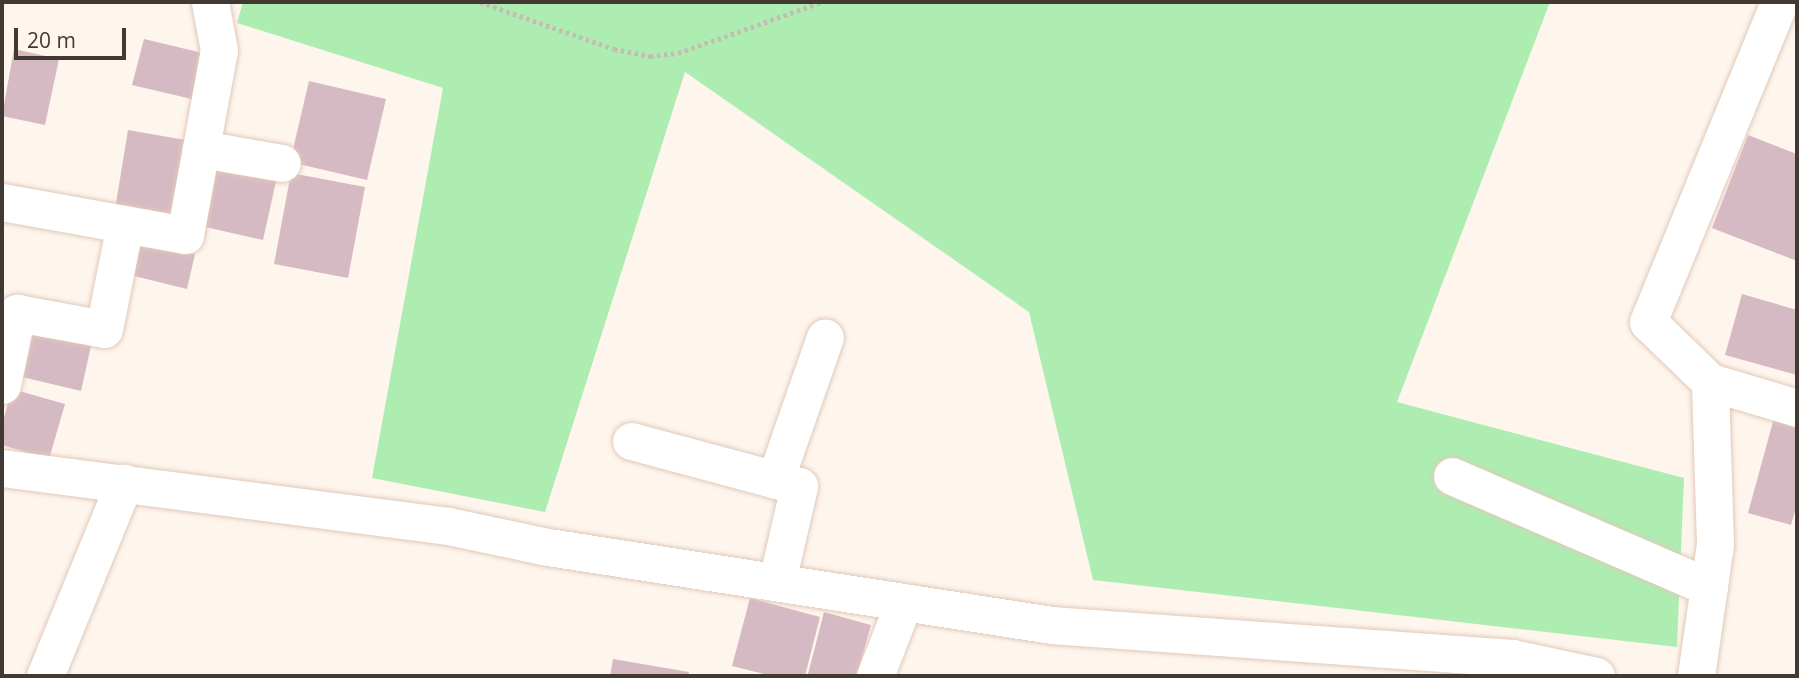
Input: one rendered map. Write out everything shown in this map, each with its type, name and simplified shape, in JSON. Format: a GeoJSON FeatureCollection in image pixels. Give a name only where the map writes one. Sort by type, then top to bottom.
{"type":"FeatureCollection","features":[{"type":"Feature","properties":{"kind":"street"},"geometry":{"type":"LineString","coordinates":[[2,202],[185,235],[219,50],[210,2]]}},
{"type":"Feature","properties":{"kind":"street"},"geometry":{"type":"LineString","coordinates":[[1779,2],[1648,322],[1710,382],[1797,408]]}},
{"type":"Feature","properties":{"kind":"street"},"geometry":{"type":"LineString","coordinates":[[201,149],[282,163]]}},
{"type":"Feature","properties":{"kind":"street"},"geometry":{"type":"LineString","coordinates":[[2,385],[17,313],[104,329],[125,224]]}},
{"type":"Feature","properties":{"kind":"street"},"geometry":{"type":"LineString","coordinates":[[775,480],[825,337]]}},
{"type":"Feature","properties":{"kind":"street"},"geometry":{"type":"LineString","coordinates":[[1696,676],[1715,544],[1710,382]]}},
{"type":"Feature","properties":{"kind":"street"},"geometry":{"type":"LineString","coordinates":[[631,441],[799,486],[777,581]]}},
{"type":"Feature","properties":{"kind":"street"},"geometry":{"type":"LineString","coordinates":[[2,468],[448,526],[548,547],[1052,625],[1511,658],[1597,676]]}},
{"type":"Feature","properties":{"kind":"street"},"geometry":{"type":"LineString","coordinates":[[1452,477],[1709,587]]}},
{"type":"Feature","properties":{"kind":"street"},"geometry":{"type":"LineString","coordinates":[[51,674],[124,483]]}},
{"type":"Feature","properties":{"kind":"street"},"geometry":{"type":"LineString","coordinates":[[875,676],[904,602]]}},
{"type":"Feature","properties":{"kind":"path"},"geometry":{"type":"LineString","coordinates":[[480,2],[614,49],[650,56],[678,53],[821,2]]}},
{"type":"Feature","properties":{"kind":"green space"},"geometry":{"type":"Polygon","coordinates":[[[243,2],[1550,2],[1397,402],[1684,478],[1677,647],[1093,580],[1029,312],[685,72],[545,512],[372,478],[443,88],[237,23],[243,2]]]}},
{"type":"Feature","properties":{"kind":"building"},"geometry":{"type":"Polygon","coordinates":[[[144,39],[211,55],[200,101],[132,85],[144,39]]]}},
{"type":"Feature","properties":{"kind":"building"},"geometry":{"type":"Polygon","coordinates":[[[14,49],[59,59],[45,125],[2,116],[14,49]]]}},
{"type":"Feature","properties":{"kind":"building"},"geometry":{"type":"Polygon","coordinates":[[[309,81],[386,99],[367,180],[290,162],[309,81]]]}},
{"type":"Feature","properties":{"kind":"building"},"geometry":{"type":"Polygon","coordinates":[[[128,130],[197,142],[184,220],[115,209],[128,130]]]}},
{"type":"Feature","properties":{"kind":"building"},"geometry":{"type":"Polygon","coordinates":[[[1748,135],[1797,154],[1797,261],[1712,228],[1748,135]]]}},
{"type":"Feature","properties":{"kind":"building"},"geometry":{"type":"Polygon","coordinates":[[[215,162],[277,177],[263,240],[201,226],[215,162]]]}},
{"type":"Feature","properties":{"kind":"building"},"geometry":{"type":"Polygon","coordinates":[[[291,173],[365,187],[348,278],[274,264],[291,173]]]}},
{"type":"Feature","properties":{"kind":"building"},"geometry":{"type":"Polygon","coordinates":[[[131,238],[195,254],[187,289],[122,273],[131,238]]]}},
{"type":"Feature","properties":{"kind":"building"},"geometry":{"type":"Polygon","coordinates":[[[1742,294],[1797,310],[1797,375],[1725,355],[1742,294]]]}},
{"type":"Feature","properties":{"kind":"building"},"geometry":{"type":"Polygon","coordinates":[[[30,323],[93,337],[81,391],[18,376],[30,323]]]}},
{"type":"Feature","properties":{"kind":"building"},"geometry":{"type":"Polygon","coordinates":[[[12,389],[65,404],[49,459],[2,445],[2,425],[12,389]]]}},
{"type":"Feature","properties":{"kind":"building"},"geometry":{"type":"Polygon","coordinates":[[[1774,418],[1797,425],[1797,504],[1791,525],[1748,513],[1774,418]]]}},
{"type":"Feature","properties":{"kind":"building"},"geometry":{"type":"Polygon","coordinates":[[[750,598],[820,617],[805,676],[772,676],[732,666],[750,598]]]}},
{"type":"Feature","properties":{"kind":"building"},"geometry":{"type":"Polygon","coordinates":[[[824,612],[871,625],[857,676],[808,674],[824,612]]]}},
{"type":"Feature","properties":{"kind":"building"},"geometry":{"type":"Polygon","coordinates":[[[613,659],[689,672],[688,676],[610,676],[613,659]]]}}]}
